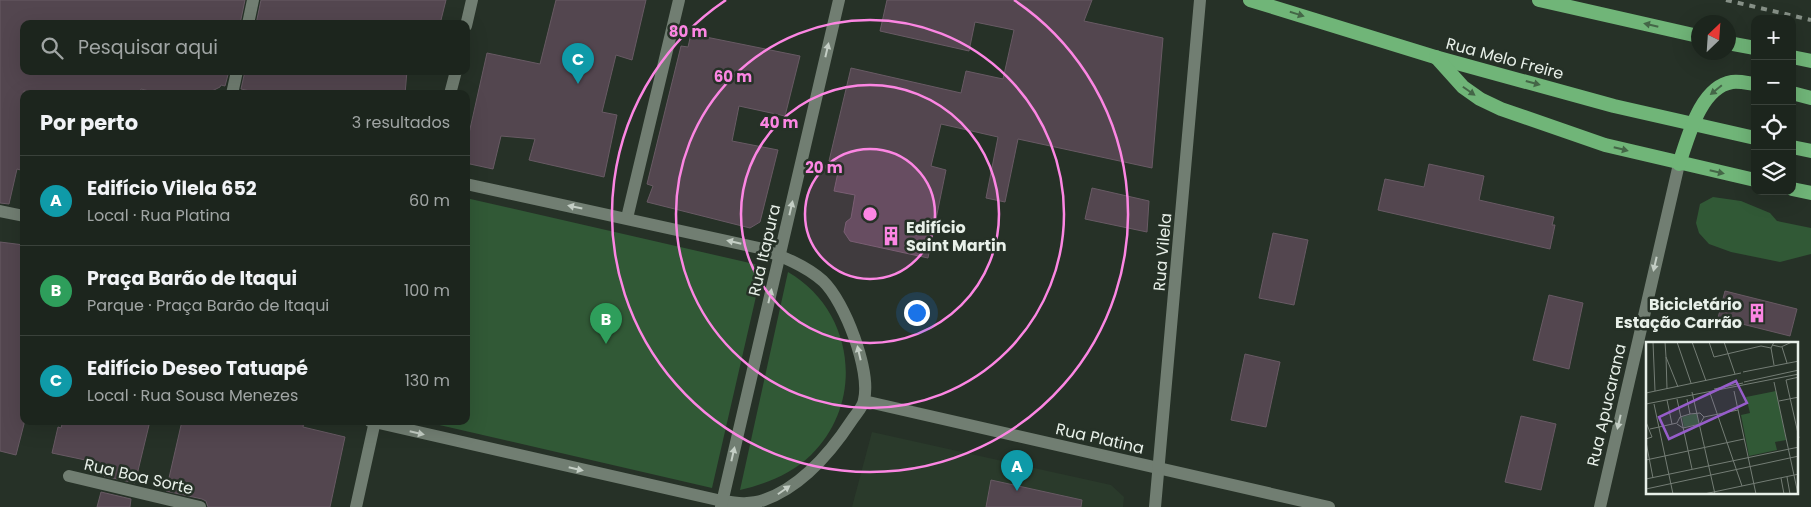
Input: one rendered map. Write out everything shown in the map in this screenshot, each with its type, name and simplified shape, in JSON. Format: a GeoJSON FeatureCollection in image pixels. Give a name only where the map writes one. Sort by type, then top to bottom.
{"type":"FeatureCollection","features":[{"type":"Feature","properties":{"kind":"highway","name":"Rua Melo Freire"},"geometry":{"type":"LineString","coordinates":[[1250,0],[1435,57],[1614,106],[1751,137]]}},
{"type":"Feature","properties":{"kind":"highway"},"geometry":{"type":"LineString","coordinates":[[1539,0],[1691,34]]}},
{"type":"Feature","properties":{"kind":"highway"},"geometry":{"type":"LineString","coordinates":[[1736,44],[1751,47]]}},
{"type":"Feature","properties":{"kind":"highway"},"geometry":{"type":"LineString","coordinates":[[1435,57],[1463,87],[1480,99],[1501,109],[1605,145],[1679,164],[1751,179]]}},
{"type":"Feature","properties":{"kind":"highway"},"geometry":{"type":"LineString","coordinates":[[1796,58],[1811,61]]}},
{"type":"Feature","properties":{"kind":"highway"},"geometry":{"type":"LineString","coordinates":[[1679,164],[1693,124],[1703,103],[1718,87],[1732,82],[1751,83]]}},
{"type":"Feature","properties":{"kind":"highway"},"geometry":{"type":"LineString","coordinates":[[1796,94],[1811,98]]}},
{"type":"Feature","properties":{"kind":"highway"},"geometry":{"type":"LineString","coordinates":[[1796,147],[1811,151]]}},
{"type":"Feature","properties":{"kind":"highway"},"geometry":{"type":"LineString","coordinates":[[1796,190],[1811,193]]}},
{"type":"Feature","properties":{"kind":"street"},"geometry":{"type":"LineString","coordinates":[[249,20],[253,0]]}},
{"type":"Feature","properties":{"kind":"street"},"geometry":{"type":"LineString","coordinates":[[467,20],[472,0]]}},
{"type":"Feature","properties":{"kind":"street"},"geometry":{"type":"LineString","coordinates":[[627,218],[679,0]]}},
{"type":"Feature","properties":{"kind":"street","name":"Rua Itapura"},"geometry":{"type":"LineString","coordinates":[[722,504],[839,0]]}},
{"type":"Feature","properties":{"kind":"street","name":"Rua Vilela"},"geometry":{"type":"LineString","coordinates":[[1155,507],[1200,0]]}},
{"type":"Feature","properties":{"kind":"street"},"geometry":{"type":"LineString","coordinates":[[233,90],[236,75]]}},
{"type":"Feature","properties":{"kind":"street"},"geometry":{"type":"LineString","coordinates":[[451,90],[455,75]]}},
{"type":"Feature","properties":{"kind":"street","name":"Rua Apucarana"},"geometry":{"type":"LineString","coordinates":[[1600,507],[1679,164]]}},
{"type":"Feature","properties":{"kind":"street"},"geometry":{"type":"LineString","coordinates":[[386,425],[722,504],[746,504],[762,501],[778,494],[810,470],[829,451],[864,402],[865,383],[858,347],[843,309],[824,282],[803,267],[759,248],[470,185]]}},
{"type":"Feature","properties":{"kind":"street"},"geometry":{"type":"LineString","coordinates":[[0,211],[20,215]]}},
{"type":"Feature","properties":{"kind":"street","name":"Rua Platina"},"geometry":{"type":"LineString","coordinates":[[864,402],[1329,507]]}},
{"type":"Feature","properties":{"kind":"street"},"geometry":{"type":"LineString","coordinates":[[356,507],[372,425]]}},
{"type":"Feature","properties":{"kind":"street","name":"Rua Boa Sorte"},"geometry":{"type":"LineString","coordinates":[[69,476],[200,507]]}},
{"type":"Feature","properties":{"kind":"shaded area"},"geometry":{"type":"Polygon","coordinates":[[[872,432],[1111,485],[1124,497],[1123,507],[852,507],[872,432]]]}},
{"type":"Feature","properties":{"kind":"green space"},"geometry":{"type":"Polygon","coordinates":[[[1713,197],[1741,201],[1770,213],[1777,221],[1811,228],[1811,254],[1780,262],[1731,252],[1709,244],[1699,233],[1696,223],[1700,204],[1713,197]]]}},
{"type":"Feature","properties":{"kind":"green space"},"geometry":{"type":"Polygon","coordinates":[[[470,199],[763,266],[712,488],[439,425],[470,425],[470,199]]]}},
{"type":"Feature","properties":{"kind":"green space"},"geometry":{"type":"Polygon","coordinates":[[[788,272],[810,289],[827,309],[839,332],[845,358],[845,383],[840,409],[829,433],[804,462],[778,477],[740,490],[788,272]]]}},
{"type":"Feature","properties":{"kind":"building"},"geometry":{"type":"Polygon","coordinates":[[[0,0],[245,0],[241,20],[20,20],[20,75],[228,75],[225,86],[221,85],[214,90],[20,90],[20,170],[17,169],[9,204],[0,203],[0,0]]]}},
{"type":"Feature","properties":{"kind":"building"},"geometry":{"type":"Polygon","coordinates":[[[261,0],[446,0],[441,20],[257,20],[261,0]]]}},
{"type":"Feature","properties":{"kind":"building"},"geometry":{"type":"Polygon","coordinates":[[[556,0],[646,0],[632,60],[616,55],[602,112],[617,115],[604,177],[529,160],[535,139],[501,136],[493,169],[470,164],[470,129],[487,53],[540,64],[556,0]]]}},
{"type":"Feature","properties":{"kind":"building"},"geometry":{"type":"Polygon","coordinates":[[[887,0],[1092,0],[1084,21],[1163,38],[1152,168],[1018,139],[1005,202],[986,198],[998,137],[941,124],[931,166],[946,170],[928,258],[850,241],[844,232],[846,222],[851,218],[855,195],[834,191],[840,163],[829,161],[851,68],[961,93],[966,71],[1003,79],[1014,30],[975,22],[969,51],[880,31],[887,0]]]}},
{"type":"Feature","properties":{"kind":"building"},"geometry":{"type":"Polygon","coordinates":[[[691,34],[800,56],[785,116],[739,106],[732,141],[778,150],[760,222],[750,228],[647,202],[653,186],[647,184],[681,46],[688,47],[691,34]]]}},
{"type":"Feature","properties":{"kind":"building"},"geometry":{"type":"Polygon","coordinates":[[[244,75],[407,75],[405,90],[241,89],[244,75]]]}},
{"type":"Feature","properties":{"kind":"building"},"geometry":{"type":"Polygon","coordinates":[[[1429,164],[1484,176],[1479,200],[1554,217],[1552,225],[1555,225],[1550,249],[1378,210],[1385,179],[1424,187],[1429,164]]]}},
{"type":"Feature","properties":{"kind":"building"},"geometry":{"type":"Polygon","coordinates":[[[1092,188],[1149,201],[1147,232],[1085,219],[1092,188]]]}},
{"type":"Feature","properties":{"kind":"building"},"geometry":{"type":"Polygon","coordinates":[[[1273,233],[1308,240],[1294,305],[1259,298],[1273,233]]]}},
{"type":"Feature","properties":{"kind":"building"},"geometry":{"type":"Polygon","coordinates":[[[0,242],[20,244],[20,425],[24,425],[16,455],[0,451],[0,242]]]}},
{"type":"Feature","properties":{"kind":"building","name":"Bicicletário Estação Carrão"},"geometry":{"type":"Polygon","coordinates":[[[1725,291],[1797,309],[1790,336],[1718,318],[1725,291]]]}},
{"type":"Feature","properties":{"kind":"building"},"geometry":{"type":"Polygon","coordinates":[[[1549,295],[1583,303],[1569,369],[1533,360],[1549,295]]]}},
{"type":"Feature","properties":{"kind":"building"},"geometry":{"type":"Polygon","coordinates":[[[1245,354],[1280,362],[1266,427],[1231,420],[1245,354]]]}},
{"type":"Feature","properties":{"kind":"building"},"geometry":{"type":"Polygon","coordinates":[[[1521,416],[1556,424],[1541,490],[1505,482],[1521,416]]]}},
{"type":"Feature","properties":{"kind":"building"},"geometry":{"type":"Polygon","coordinates":[[[62,425],[149,425],[135,483],[104,476],[106,469],[90,461],[52,453],[58,427],[61,428],[62,425]]]}},
{"type":"Feature","properties":{"kind":"building"},"geometry":{"type":"Polygon","coordinates":[[[181,425],[303,425],[303,427],[345,437],[330,507],[208,507],[206,501],[202,499],[166,491],[181,425]]]}},
{"type":"Feature","properties":{"kind":"building"},"geometry":{"type":"Polygon","coordinates":[[[991,480],[1082,500],[1081,507],[986,507],[991,480]]]}},
{"type":"Feature","properties":{"kind":"building"},"geometry":{"type":"Polygon","coordinates":[[[101,492],[131,499],[130,507],[97,507],[101,492]]]}},
{"type":"Feature","properties":{"kind":"railway"},"geometry":{"type":"LineString","coordinates":[[1726,0],[1811,20]]}},
{"type":"Feature","properties":{"kind":"place","name":"Edifício Deseo Tatuapé"},"geometry":{"type":"Point","coordinates":[578,84]}},
{"type":"Feature","properties":{"kind":"place","name":"Edifício Saint Martin"},"geometry":{"type":"Point","coordinates":[891,236]}},
{"type":"Feature","properties":{"kind":"place","name":"Bicicletário Estação Carrão"},"geometry":{"type":"Point","coordinates":[1757,313]}},
{"type":"Feature","properties":{"kind":"place","name":"Praça Barão de Itaqui"},"geometry":{"type":"Point","coordinates":[606,344]}},
{"type":"Feature","properties":{"kind":"place","name":"Edifício Vilela 652"},"geometry":{"type":"Point","coordinates":[1017,491]}}]}
